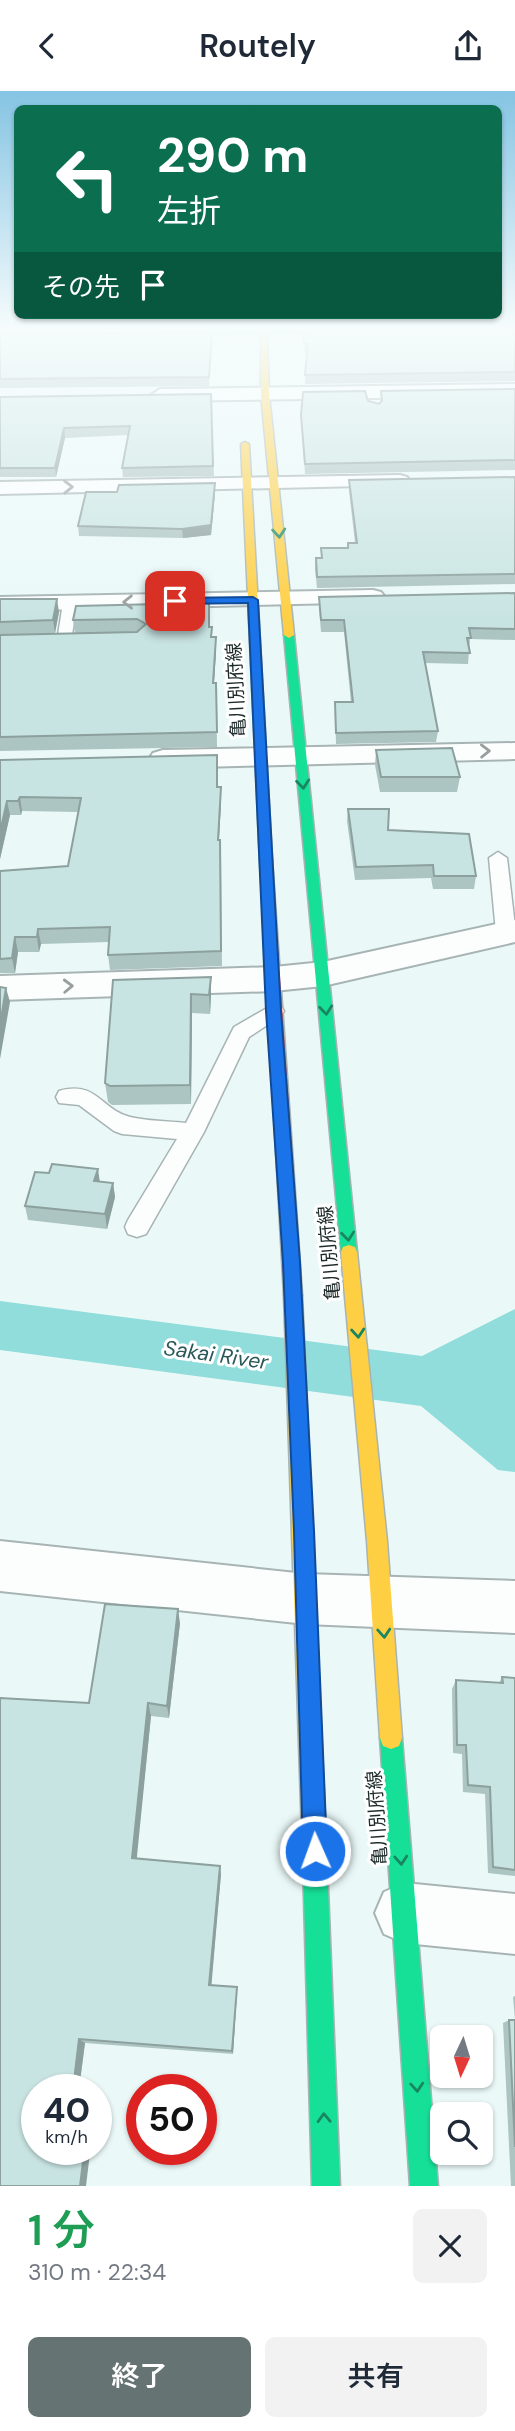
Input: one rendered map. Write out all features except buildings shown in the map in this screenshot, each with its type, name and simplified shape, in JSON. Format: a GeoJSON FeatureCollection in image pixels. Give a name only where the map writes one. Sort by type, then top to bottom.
{"type":"FeatureCollection","features":[{"type":"Feature","properties":{"kind":"main road","name":"亀川別府線"},"geometry":{"type":"LineString","coordinates":[[268,424],[377,1541],[424,2186]]}},
{"type":"Feature","properties":{"kind":"main road","name":"亀川別府線"},"geometry":{"type":"LineString","coordinates":[[245,432],[260,756],[291,1262],[304,1531],[326,2186]]}},
{"type":"Feature","properties":{"kind":"street"},"geometry":{"type":"LineString","coordinates":[[0,488],[420,481]]}},
{"type":"Feature","properties":{"kind":"street"},"geometry":{"type":"LineString","coordinates":[[0,604],[393,597]]}},
{"type":"Feature","properties":{"kind":"street"},"geometry":{"type":"LineString","coordinates":[[136,759],[515,751]]}},
{"type":"Feature","properties":{"kind":"street"},"geometry":{"type":"LineString","coordinates":[[0,988],[274,995],[323,974],[511,931]]}},
{"type":"Feature","properties":{"kind":"street"},"geometry":{"type":"LineString","coordinates":[[0,1566],[306,1599],[515,1607]]}},
{"type":"Feature","properties":{"kind":"street"},"geometry":{"type":"LineString","coordinates":[[405,1913],[515,1924]]}},
{"type":"Feature","properties":{"kind":"lane"},"geometry":{"type":"LineString","coordinates":[[64,641],[70,603]]}},
{"type":"Feature","properties":{"kind":"lane"},"geometry":{"type":"LineString","coordinates":[[498,858],[511,931]]}},
{"type":"Feature","properties":{"kind":"lane"},"geometry":{"type":"LineString","coordinates":[[137,1227],[193,1132],[241,1032],[274,995]]}},
{"type":"Feature","properties":{"kind":"lane"},"geometry":{"type":"LineString","coordinates":[[67,1097],[83,1097],[122,1125],[193,1132]]}},
{"type":"Feature","properties":{"kind":"water","name":"Sakai River"},"geometry":{"type":"Polygon","coordinates":[[[0,1301],[422,1356],[515,1309],[515,1472],[498,1470],[421,1406],[0,1350],[0,1301]]]}},
{"type":"Feature","properties":{"kind":"traffic: fast"},"geometry":{"type":"LineString","coordinates":[[289,635],[349,1252]]}},
{"type":"Feature","properties":{"kind":"traffic: fast"},"geometry":{"type":"LineString","coordinates":[[391,1738],[424,2186]]}},
{"type":"Feature","properties":{"kind":"traffic: fast"},"geometry":{"type":"LineString","coordinates":[[315,1864],[326,2186]]}},
{"type":"Feature","properties":{"kind":"traffic: slow"},"geometry":{"type":"LineString","coordinates":[[268,424],[289,635]]}},
{"type":"Feature","properties":{"kind":"traffic: slow"},"geometry":{"type":"LineString","coordinates":[[245,444],[266,860]]}},
{"type":"Feature","properties":{"kind":"traffic: slow"},"geometry":{"type":"LineString","coordinates":[[349,1252],[377,1541],[391,1738]]}},
{"type":"Feature","properties":{"kind":"traffic: slow"},"geometry":{"type":"LineString","coordinates":[[293,1295],[315,1864]]}},
{"type":"Feature","properties":{"kind":"traffic: jam"},"geometry":{"type":"LineString","coordinates":[[266,860],[293,1295]]}},
{"type":"Feature","properties":{"kind":"route"},"geometry":{"type":"LineString","coordinates":[[175,601],[253,600],[274,1011],[291,1262],[315,1851]]}}]}
